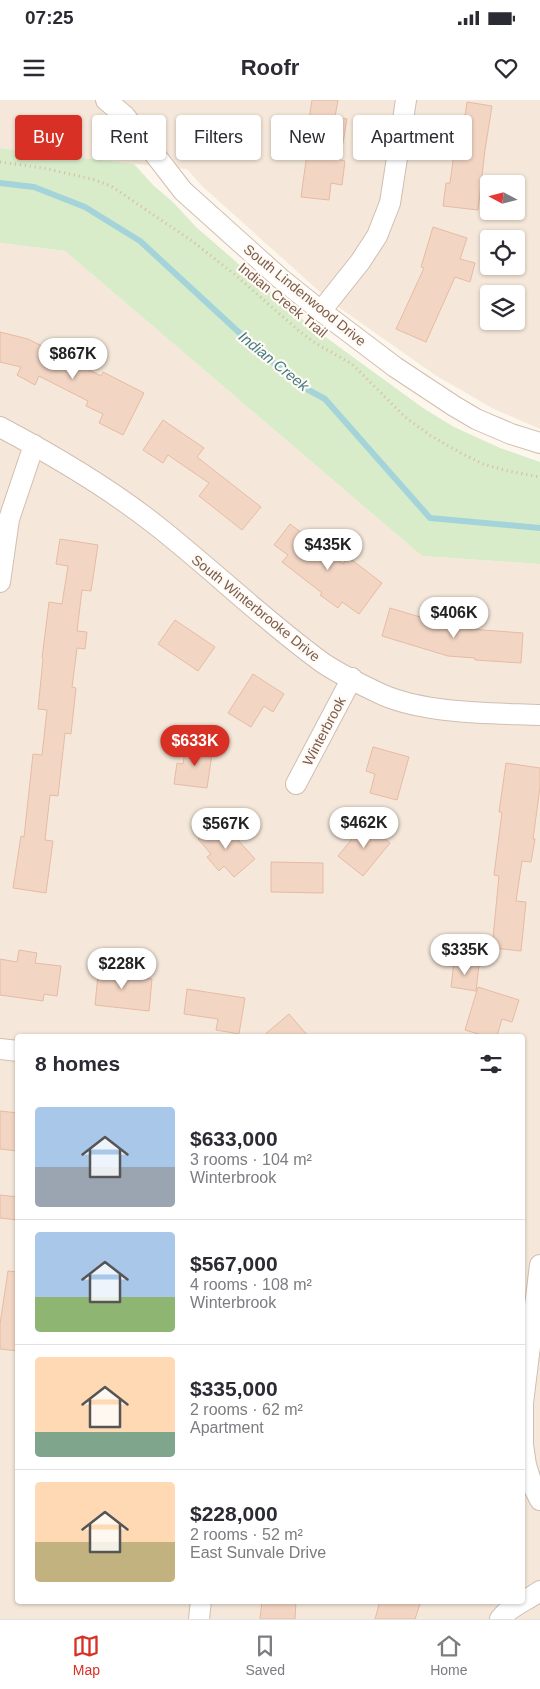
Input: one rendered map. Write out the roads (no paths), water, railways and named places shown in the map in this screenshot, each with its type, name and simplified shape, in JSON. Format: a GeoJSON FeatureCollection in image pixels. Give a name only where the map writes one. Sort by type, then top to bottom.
{"type":"FeatureCollection","features":[{"type":"Feature","properties":{"kind":"street","name":"South Lindenwood Drive"},"geometry":{"type":"LineString","coordinates":[[106,100],[125,116],[183,191],[281,279],[321,311],[396,367],[454,406],[511,434],[540,443]]}},
{"type":"Feature","properties":{"kind":"street"},"geometry":{"type":"LineString","coordinates":[[321,311],[360,262],[377,236],[390,203],[406,100]]}},
{"type":"Feature","properties":{"kind":"street","name":"South Winterbrooke Drive"},"geometry":{"type":"LineString","coordinates":[[0,427],[70,465],[119,497],[325,664],[384,695],[420,705],[488,713],[540,715]]}},
{"type":"Feature","properties":{"kind":"street"},"geometry":{"type":"LineString","coordinates":[[0,582],[9,519],[34,445]]}},
{"type":"Feature","properties":{"kind":"street","name":"Winterbrook"},"geometry":{"type":"LineString","coordinates":[[296,784],[352,678]]}},
{"type":"Feature","properties":{"kind":"street"},"geometry":{"type":"LineString","coordinates":[[0,1049],[15,1051]]}},
{"type":"Feature","properties":{"kind":"street"},"geometry":{"type":"LineString","coordinates":[[525,1387],[540,1265]]}},
{"type":"Feature","properties":{"kind":"street"},"geometry":{"type":"LineString","coordinates":[[525,1454],[532,1484],[540,1500]]}},
{"type":"Feature","properties":{"kind":"street"},"geometry":{"type":"LineString","coordinates":[[525,1601],[540,1591]]}},
{"type":"Feature","properties":{"kind":"street"},"geometry":{"type":"LineString","coordinates":[[199,1619],[201,1604]]}},
{"type":"Feature","properties":{"kind":"street"},"geometry":{"type":"LineString","coordinates":[[500,1619],[505,1613],[520,1604]]}},
{"type":"Feature","properties":{"kind":"waterway","name":"Indian Creek"},"geometry":{"type":"LineString","coordinates":[[0,183],[34,187],[85,207],[140,241],[257,349],[303,387],[325,399],[430,518],[540,528]]}}]}
